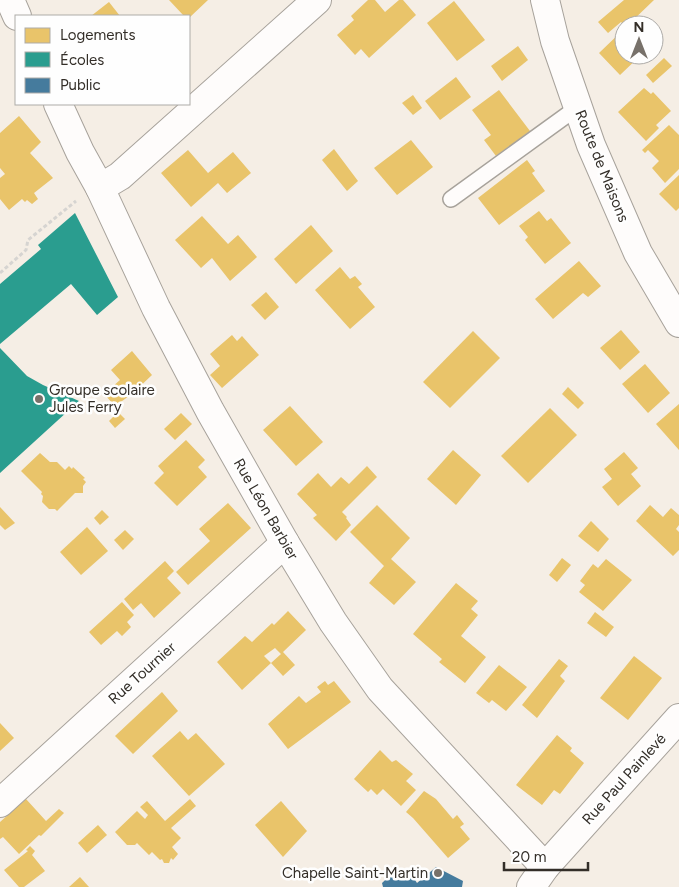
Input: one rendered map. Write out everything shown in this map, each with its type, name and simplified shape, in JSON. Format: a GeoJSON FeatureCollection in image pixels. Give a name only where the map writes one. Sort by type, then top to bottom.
{"type":"FeatureCollection","features":[{"type":"Feature","properties":{"kind":"street"},"geometry":{"type":"LineString","coordinates":[[10,0],[17,15]]}},
{"type":"Feature","properties":{"kind":"street"},"geometry":{"type":"LineString","coordinates":[[100,188],[120,176],[317,0]]}},
{"type":"Feature","properties":{"kind":"street","name":"Route de Maisons"},"geometry":{"type":"LineString","coordinates":[[545,0],[555,41],[591,145],[638,253],[679,323]]}},
{"type":"Feature","properties":{"kind":"street","name":"Rue Léon Barbier"},"geometry":{"type":"LineString","coordinates":[[58,105],[152,299],[205,402],[285,543],[333,622],[380,689],[538,877]]}},
{"type":"Feature","properties":{"kind":"street","name":"Rue Tournier"},"geometry":{"type":"LineString","coordinates":[[0,803],[285,543]]}},
{"type":"Feature","properties":{"kind":"street","name":"Rue Paul Painlevé"},"geometry":{"type":"LineString","coordinates":[[538,877],[679,718]]}},
{"type":"Feature","properties":{"kind":"lane"},"geometry":{"type":"LineString","coordinates":[[452,200],[578,108]]}},
{"type":"Feature","properties":{"kind":"path"},"geometry":{"type":"LineString","coordinates":[[0,273],[26,250],[28,240],[70,204],[100,188]]}},
{"type":"Feature","properties":{"kind":"building: Logements"},"geometry":{"type":"Polygon","coordinates":[[[169,0],[208,0],[190,17],[190,15],[183,15],[169,0]]]}},
{"type":"Feature","properties":{"kind":"building: Logements"},"geometry":{"type":"Polygon","coordinates":[[[368,0],[375,0],[385,12],[399,0],[403,0],[416,15],[369,58],[361,49],[355,55],[337,35],[354,20],[351,16],[368,0]]]}},
{"type":"Feature","properties":{"kind":"building: Logements"},"geometry":{"type":"Polygon","coordinates":[[[624,0],[654,0],[638,15],[614,15],[614,28],[608,33],[598,22],[624,0]]]}},
{"type":"Feature","properties":{"kind":"building: Logements"},"geometry":{"type":"Polygon","coordinates":[[[454,1],[485,40],[457,61],[427,23],[454,1]]]}},
{"type":"Feature","properties":{"kind":"building: Logements"},"geometry":{"type":"Polygon","coordinates":[[[109,2],[119,15],[92,15],[109,2]]]}},
{"type":"Feature","properties":{"kind":"building: Logements"},"geometry":{"type":"Polygon","coordinates":[[[614,39],[614,65],[630,65],[620,75],[599,53],[614,39]]]}},
{"type":"Feature","properties":{"kind":"building: Logements"},"geometry":{"type":"Polygon","coordinates":[[[518,46],[528,60],[502,81],[491,66],[518,46]]]}},
{"type":"Feature","properties":{"kind":"building: Logements"},"geometry":{"type":"Polygon","coordinates":[[[664,58],[672,66],[653,83],[646,75],[657,65],[664,65],[664,58]]]}},
{"type":"Feature","properties":{"kind":"building: Logements"},"geometry":{"type":"Polygon","coordinates":[[[456,77],[471,97],[440,120],[425,101],[456,77]]]}},
{"type":"Feature","properties":{"kind":"building: Logements"},"geometry":{"type":"Polygon","coordinates":[[[644,88],[651,94],[653,92],[671,111],[656,125],[659,128],[646,141],[618,112],[644,88]]]}},
{"type":"Feature","properties":{"kind":"building: Logements"},"geometry":{"type":"Polygon","coordinates":[[[499,90],[530,131],[496,156],[484,140],[491,135],[472,110],[499,90]]]}},
{"type":"Feature","properties":{"kind":"building: Logements"},"geometry":{"type":"Polygon","coordinates":[[[413,95],[422,108],[413,115],[402,103],[413,95]]]}},
{"type":"Feature","properties":{"kind":"building: Logements"},"geometry":{"type":"Polygon","coordinates":[[[19,116],[41,142],[30,153],[53,178],[34,193],[38,199],[32,204],[22,199],[9,210],[0,199],[0,178],[5,174],[0,168],[0,133],[19,116]]]}},
{"type":"Feature","properties":{"kind":"building: Logements"},"geometry":{"type":"Polygon","coordinates":[[[669,125],[679,135],[679,169],[665,183],[652,168],[659,161],[648,150],[645,153],[642,150],[669,125]]]}},
{"type":"Feature","properties":{"kind":"building: Logements"},"geometry":{"type":"Polygon","coordinates":[[[411,140],[433,167],[397,195],[374,168],[411,140]]]}},
{"type":"Feature","properties":{"kind":"building: Logements"},"geometry":{"type":"Polygon","coordinates":[[[334,149],[358,181],[347,191],[322,160],[334,149]]]}},
{"type":"Feature","properties":{"kind":"building: Logements"},"geometry":{"type":"Polygon","coordinates":[[[188,150],[208,173],[233,152],[251,173],[227,193],[218,183],[191,207],[161,173],[188,150]]]}},
{"type":"Feature","properties":{"kind":"building: Logements"},"geometry":{"type":"Polygon","coordinates":[[[527,160],[535,171],[532,173],[545,191],[499,225],[478,198],[527,160]]]}},
{"type":"Feature","properties":{"kind":"building: Logements"},"geometry":{"type":"Polygon","coordinates":[[[679,175],[679,208],[676,211],[659,194],[679,175]]]}},
{"type":"Feature","properties":{"kind":"building: Logements"},"geometry":{"type":"Polygon","coordinates":[[[539,211],[547,221],[551,218],[571,243],[545,264],[525,240],[528,237],[519,226],[539,211]]]}},
{"type":"Feature","properties":{"kind":"building: Logements"},"geometry":{"type":"Polygon","coordinates":[[[202,216],[228,244],[238,235],[257,257],[230,281],[212,258],[201,268],[175,240],[202,216]]]}},
{"type":"Feature","properties":{"kind":"building: Logements"},"geometry":{"type":"Polygon","coordinates":[[[311,225],[333,251],[296,284],[274,259],[311,225]]]}},
{"type":"Feature","properties":{"kind":"building: Logements"},"geometry":{"type":"Polygon","coordinates":[[[579,261],[601,286],[588,297],[583,293],[553,319],[535,299],[579,261]]]}},
{"type":"Feature","properties":{"kind":"building: Logements"},"geometry":{"type":"Polygon","coordinates":[[[340,267],[350,279],[355,276],[362,284],[358,287],[375,307],[350,329],[315,290],[340,267]]]}},
{"type":"Feature","properties":{"kind":"building: Logements"},"geometry":{"type":"Polygon","coordinates":[[[266,292],[279,307],[265,320],[251,305],[266,292]]]}},
{"type":"Feature","properties":{"kind":"building: Logements"},"geometry":{"type":"Polygon","coordinates":[[[621,330],[640,352],[620,370],[600,348],[621,330]]]}},
{"type":"Feature","properties":{"kind":"building: Logements"},"geometry":{"type":"Polygon","coordinates":[[[473,331],[500,358],[450,408],[423,382],[473,331]]]}},
{"type":"Feature","properties":{"kind":"building: Logements"},"geometry":{"type":"Polygon","coordinates":[[[232,335],[237,341],[242,336],[259,355],[222,388],[210,375],[220,366],[210,354],[232,335]]]}},
{"type":"Feature","properties":{"kind":"building: Logements"},"geometry":{"type":"Polygon","coordinates":[[[132,351],[152,375],[132,394],[115,406],[104,394],[120,380],[111,370],[132,351]]]}},
{"type":"Feature","properties":{"kind":"building: Logements"},"geometry":{"type":"Polygon","coordinates":[[[645,364],[670,393],[648,413],[622,384],[645,364]]]}},
{"type":"Feature","properties":{"kind":"building: Logements"},"geometry":{"type":"Polygon","coordinates":[[[568,387],[584,403],[578,409],[562,394],[568,387]]]}},
{"type":"Feature","properties":{"kind":"building: Logements"},"geometry":{"type":"Polygon","coordinates":[[[679,404],[679,450],[656,424],[679,404]]]}},
{"type":"Feature","properties":{"kind":"building: Logements"},"geometry":{"type":"Polygon","coordinates":[[[290,406],[323,442],[296,466],[263,430],[290,406]]]}},
{"type":"Feature","properties":{"kind":"building: Logements"},"geometry":{"type":"Polygon","coordinates":[[[550,408],[577,435],[528,483],[501,456],[550,408]]]}},
{"type":"Feature","properties":{"kind":"building: Logements"},"geometry":{"type":"Polygon","coordinates":[[[118,412],[125,419],[115,428],[109,421],[118,412]]]}},
{"type":"Feature","properties":{"kind":"building: Logements"},"geometry":{"type":"Polygon","coordinates":[[[181,413],[192,424],[175,440],[164,429],[181,413]]]}},
{"type":"Feature","properties":{"kind":"building: Logements"},"geometry":{"type":"Polygon","coordinates":[[[186,440],[205,460],[198,467],[207,477],[177,506],[154,483],[164,473],[158,466],[186,440]]]}},
{"type":"Feature","properties":{"kind":"building: Logements"},"geometry":{"type":"Polygon","coordinates":[[[453,450],[481,475],[456,505],[427,479],[453,450]]]}},
{"type":"Feature","properties":{"kind":"building: Logements"},"geometry":{"type":"Polygon","coordinates":[[[624,452],[638,468],[631,474],[641,486],[618,506],[602,487],[612,479],[604,469],[624,452]]]}},
{"type":"Feature","properties":{"kind":"building: Logements"},"geometry":{"type":"Polygon","coordinates":[[[40,453],[50,462],[57,462],[65,470],[69,466],[72,469],[73,467],[85,478],[83,479],[86,482],[83,486],[83,493],[75,493],[57,511],[49,509],[42,502],[42,492],[21,471],[40,453]]]}},
{"type":"Feature","properties":{"kind":"building: Logements"},"geometry":{"type":"Polygon","coordinates":[[[367,466],[377,477],[342,512],[351,525],[336,541],[313,518],[317,515],[297,494],[318,473],[331,487],[341,477],[349,484],[367,466]]]}},
{"type":"Feature","properties":{"kind":"building: Logements"},"geometry":{"type":"Polygon","coordinates":[[[228,503],[251,528],[188,585],[176,572],[210,541],[199,529],[228,503]]]}},
{"type":"Feature","properties":{"kind":"building: Logements"},"geometry":{"type":"Polygon","coordinates":[[[377,505],[410,538],[391,559],[416,582],[394,605],[369,583],[384,566],[350,532],[377,505]]]}},
{"type":"Feature","properties":{"kind":"building: Logements"},"geometry":{"type":"Polygon","coordinates":[[[650,505],[663,517],[671,508],[679,515],[679,525],[676,529],[679,532],[679,550],[673,556],[636,521],[650,505]]]}},
{"type":"Feature","properties":{"kind":"building: Logements"},"geometry":{"type":"Polygon","coordinates":[[[0,507],[15,523],[5,530],[0,525],[0,507]]]}},
{"type":"Feature","properties":{"kind":"building: Logements"},"geometry":{"type":"Polygon","coordinates":[[[102,510],[109,517],[100,525],[94,518],[102,510]]]}},
{"type":"Feature","properties":{"kind":"building: Logements"},"geometry":{"type":"Polygon","coordinates":[[[591,521],[609,539],[598,552],[578,536],[591,521]]]}},
{"type":"Feature","properties":{"kind":"building: Logements"},"geometry":{"type":"Polygon","coordinates":[[[87,527],[108,551],[81,575],[60,552],[87,527]]]}},
{"type":"Feature","properties":{"kind":"building: Logements"},"geometry":{"type":"Polygon","coordinates":[[[125,530],[134,539],[123,550],[114,540],[125,530]]]}},
{"type":"Feature","properties":{"kind":"building: Logements"},"geometry":{"type":"Polygon","coordinates":[[[562,558],[571,565],[557,582],[549,575],[562,558]]]}},
{"type":"Feature","properties":{"kind":"building: Logements"},"geometry":{"type":"Polygon","coordinates":[[[606,559],[632,580],[603,611],[579,592],[585,585],[580,581],[593,564],[598,568],[606,559]]]}},
{"type":"Feature","properties":{"kind":"building: Logements"},"geometry":{"type":"Polygon","coordinates":[[[165,561],[174,571],[167,578],[181,593],[154,618],[141,603],[133,610],[124,599],[165,561]]]}},
{"type":"Feature","properties":{"kind":"building: Logements"},"geometry":{"type":"Polygon","coordinates":[[[456,583],[478,601],[471,609],[478,615],[461,636],[486,657],[465,683],[439,662],[442,659],[413,634],[456,583]]]}},
{"type":"Feature","properties":{"kind":"building: Logements"},"geometry":{"type":"Polygon","coordinates":[[[122,602],[134,615],[127,622],[131,627],[122,636],[117,631],[101,645],[89,632],[122,602]]]}},
{"type":"Feature","properties":{"kind":"building: Logements"},"geometry":{"type":"Polygon","coordinates":[[[288,611],[306,630],[283,652],[295,665],[283,676],[271,663],[242,690],[217,662],[245,636],[252,642],[272,623],[274,625],[288,611]],[[275,648],[264,656],[271,663],[281,654],[275,648]]]}},
{"type":"Feature","properties":{"kind":"building: Logements"},"geometry":{"type":"Polygon","coordinates":[[[595,612],[614,627],[606,637],[587,623],[595,612]]]}},
{"type":"Feature","properties":{"kind":"building: Logements"},"geometry":{"type":"Polygon","coordinates":[[[634,656],[662,678],[628,720],[600,698],[634,656]]]}},
{"type":"Feature","properties":{"kind":"building: Logements"},"geometry":{"type":"Polygon","coordinates":[[[559,659],[568,666],[560,676],[565,681],[537,718],[522,705],[559,659]]]}},
{"type":"Feature","properties":{"kind":"building: Logements"},"geometry":{"type":"Polygon","coordinates":[[[499,665],[527,687],[506,711],[492,700],[489,703],[476,693],[499,665]]]}},
{"type":"Feature","properties":{"kind":"building: Logements"},"geometry":{"type":"Polygon","coordinates":[[[325,681],[328,685],[334,681],[351,702],[288,749],[268,724],[299,696],[306,703],[321,692],[317,687],[325,681]]]}},
{"type":"Feature","properties":{"kind":"building: Logements"},"geometry":{"type":"Polygon","coordinates":[[[162,692],[178,711],[133,754],[115,736],[162,692]]]}},
{"type":"Feature","properties":{"kind":"building: Logements"},"geometry":{"type":"Polygon","coordinates":[[[0,723],[14,738],[0,751],[0,723]]]}},
{"type":"Feature","properties":{"kind":"building: Logements"},"geometry":{"type":"Polygon","coordinates":[[[180,731],[188,740],[196,733],[225,764],[189,796],[152,756],[180,731]]]}},
{"type":"Feature","properties":{"kind":"building: Logements"},"geometry":{"type":"Polygon","coordinates":[[[557,735],[572,748],[570,751],[584,763],[560,794],[554,790],[542,805],[516,785],[557,735]]]}},
{"type":"Feature","properties":{"kind":"building: Logements"},"geometry":{"type":"Polygon","coordinates":[[[380,750],[392,762],[396,760],[413,774],[406,781],[416,790],[401,806],[383,789],[377,795],[371,789],[368,792],[354,779],[380,750]]]}},
{"type":"Feature","properties":{"kind":"building: Logements"},"geometry":{"type":"Polygon","coordinates":[[[424,791],[436,799],[453,819],[457,815],[464,824],[460,827],[470,839],[448,858],[406,812],[424,791]]]}},
{"type":"Feature","properties":{"kind":"building: Logements"},"geometry":{"type":"Polygon","coordinates":[[[26,799],[46,821],[59,809],[64,813],[41,836],[39,835],[19,854],[3,837],[0,839],[0,822],[26,799]]]}},
{"type":"Feature","properties":{"kind":"building: Logements"},"geometry":{"type":"Polygon","coordinates":[[[190,799],[196,806],[171,828],[181,838],[172,847],[178,854],[173,860],[171,858],[169,863],[164,863],[162,859],[160,860],[152,852],[149,855],[137,843],[135,845],[127,845],[115,832],[137,811],[145,819],[148,815],[140,807],[147,801],[165,821],[190,799]]]}},
{"type":"Feature","properties":{"kind":"building: Logements"},"geometry":{"type":"Polygon","coordinates":[[[281,801],[307,831],[283,857],[255,825],[281,801]]]}},
{"type":"Feature","properties":{"kind":"building: Logements"},"geometry":{"type":"Polygon","coordinates":[[[98,825],[107,835],[87,853],[78,843],[98,825]]]}},
{"type":"Feature","properties":{"kind":"building: Logements"},"geometry":{"type":"Polygon","coordinates":[[[30,846],[35,851],[32,855],[45,871],[24,887],[19,887],[4,870],[28,851],[26,850],[30,846]]]}},
{"type":"Feature","properties":{"kind":"building: Logements"},"geometry":{"type":"Polygon","coordinates":[[[80,877],[89,887],[69,887],[80,877]]]}},
{"type":"Feature","properties":{"kind":"building: Écoles"},"geometry":{"type":"Polygon","coordinates":[[[75,213],[118,297],[97,315],[71,284],[0,344],[0,284],[41,249],[38,245],[75,213]]]}},
{"type":"Feature","properties":{"kind":"building: Écoles"},"geometry":{"type":"Polygon","coordinates":[[[0,348],[27,376],[79,401],[0,473],[0,348]]]}},
{"type":"Feature","properties":{"kind":"building: Public","name":"Chapelle Saint-Martin"},"geometry":{"type":"Polygon","coordinates":[[[436,867],[463,881],[462,887],[383,887],[382,883],[397,869],[413,877],[417,883],[436,867]]]}},
{"type":"Feature","properties":{"kind":"place","name":"Groupe scolaire Jules Ferry"},"geometry":{"type":"Point","coordinates":[39,399]}},
{"type":"Feature","properties":{"kind":"place","name":"Chapelle Saint-Martin"},"geometry":{"type":"Point","coordinates":[438,873]}}]}
